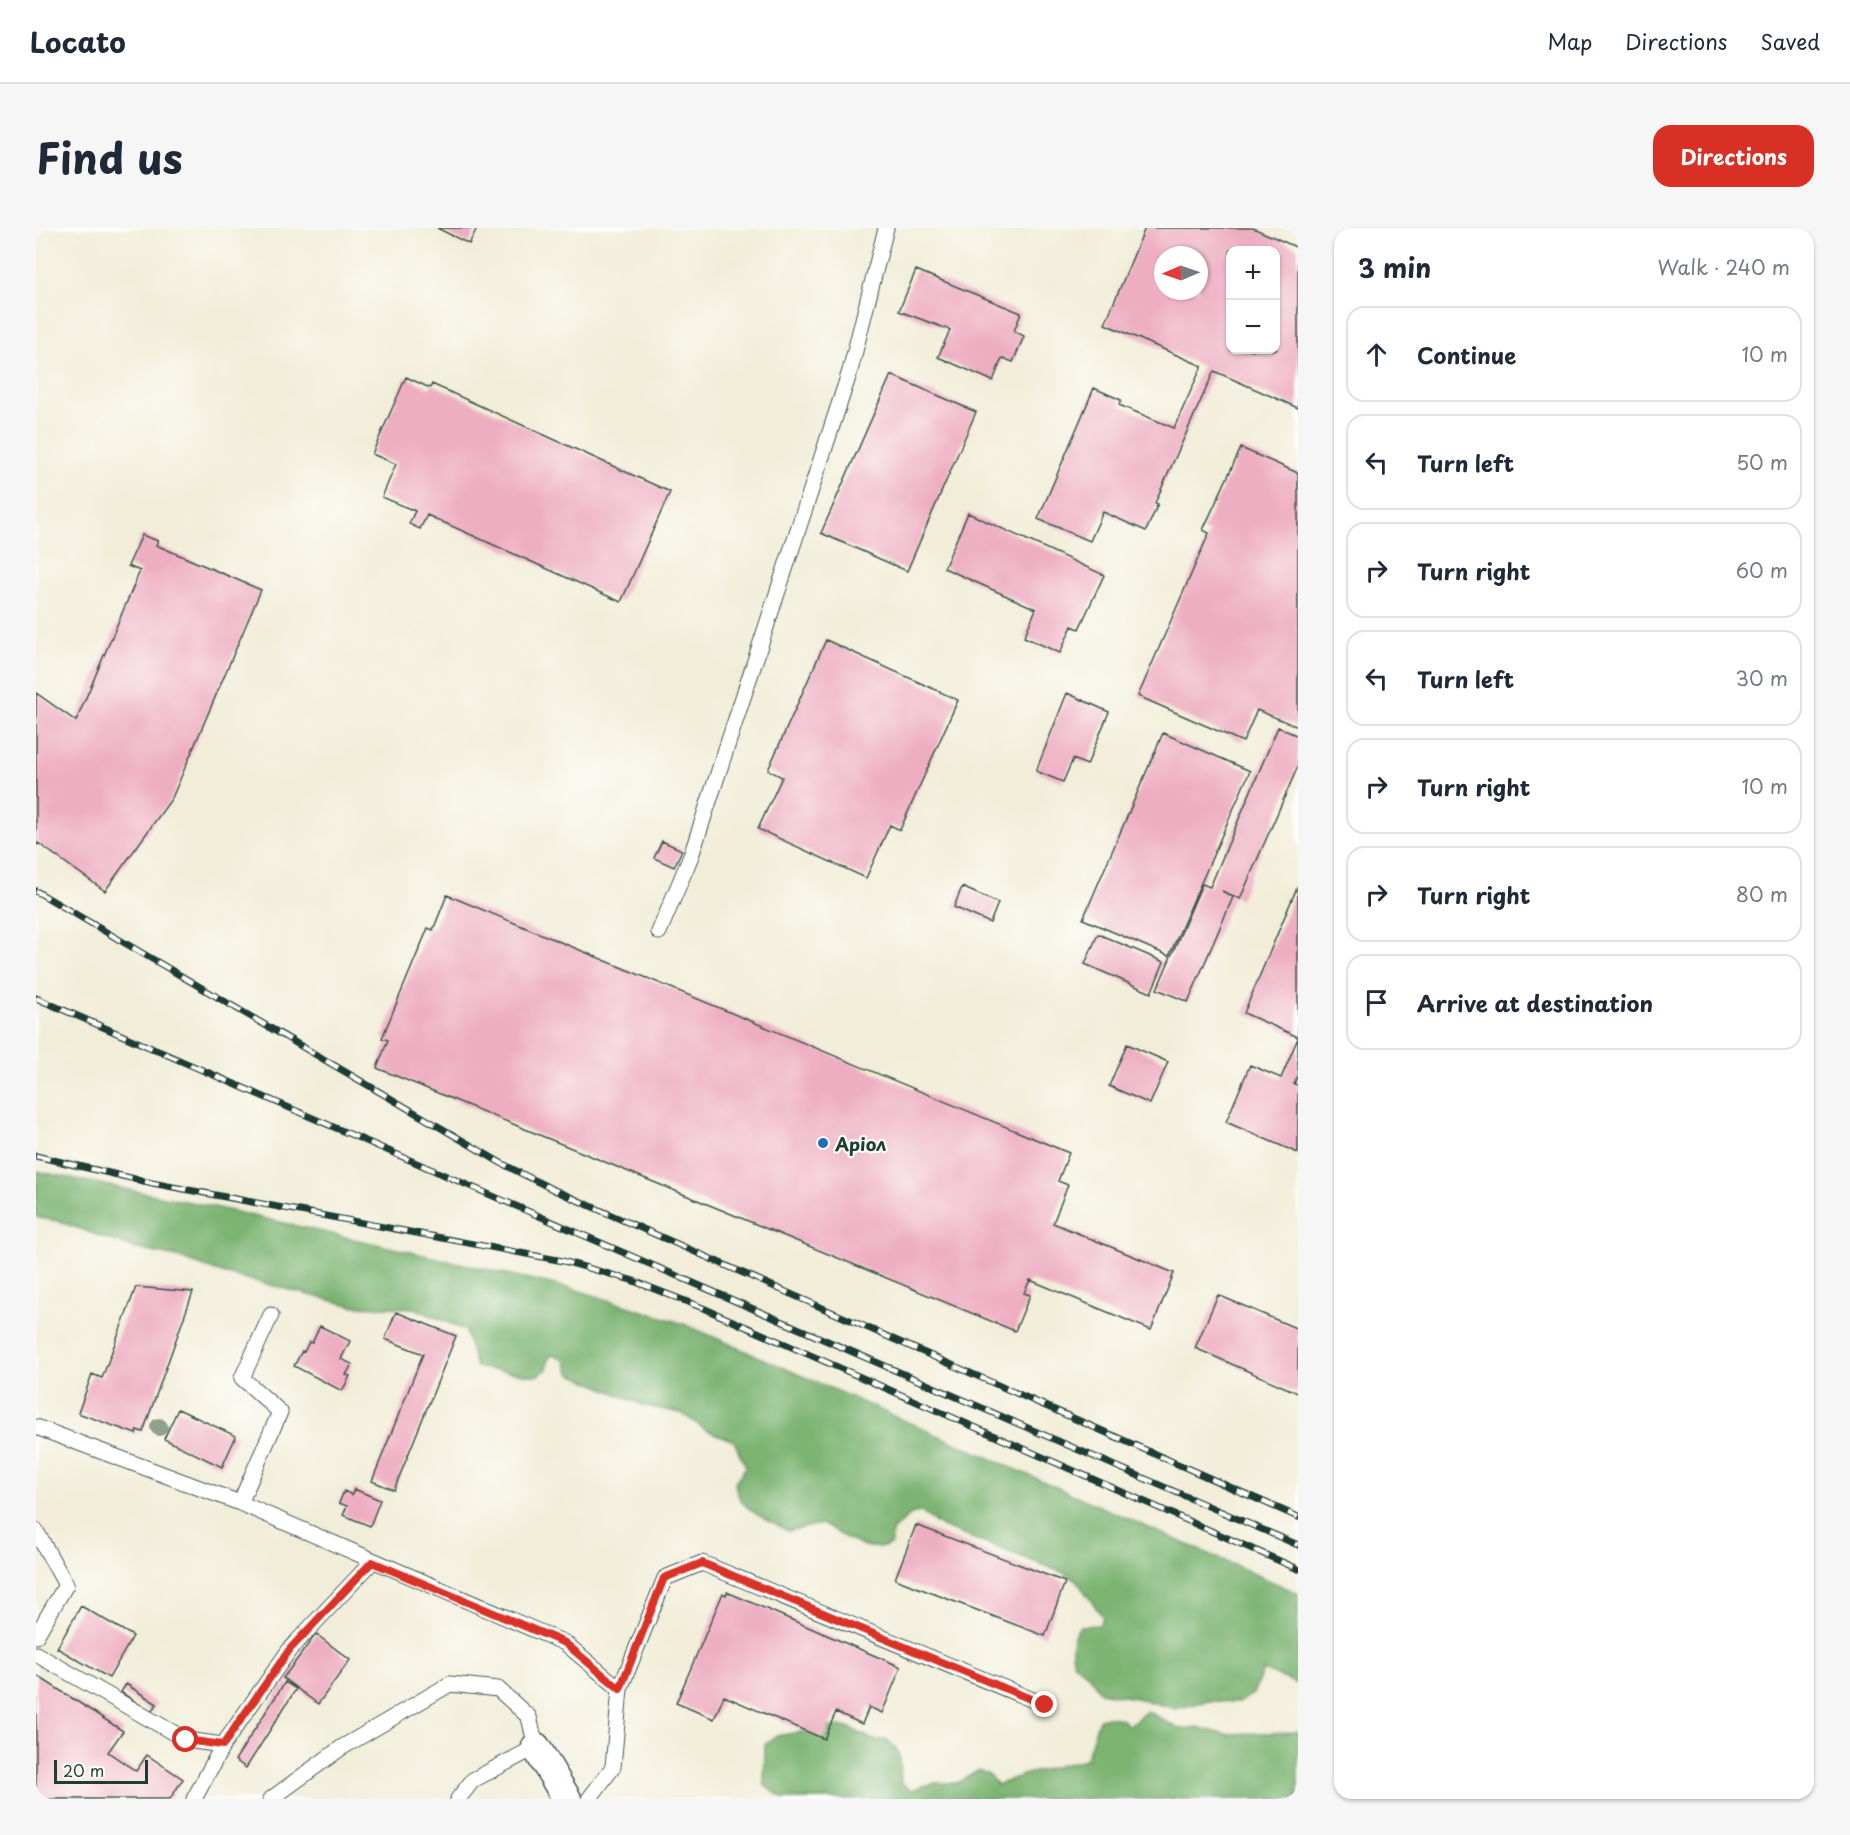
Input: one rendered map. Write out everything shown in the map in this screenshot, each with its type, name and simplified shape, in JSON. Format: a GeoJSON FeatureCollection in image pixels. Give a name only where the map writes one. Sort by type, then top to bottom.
{"type":"FeatureCollection","features":[{"type":"Feature","properties":{"kind":"street"},"geometry":{"type":"LineString","coordinates":[[536,1747],[567,1799]]}},
{"type":"Feature","properties":{"kind":"lane"},"geometry":{"type":"LineString","coordinates":[[659,932],[691,856],[850,371],[886,228]]}},
{"type":"Feature","properties":{"kind":"lane"},"geometry":{"type":"LineString","coordinates":[[240,1503],[280,1412],[242,1378],[271,1315]]}},
{"type":"Feature","properties":{"kind":"lane"},"geometry":{"type":"LineString","coordinates":[[36,1427],[240,1503],[372,1562],[565,1643],[620,1689]]}},
{"type":"Feature","properties":{"kind":"lane"},"geometry":{"type":"LineString","coordinates":[[36,1531],[66,1585],[36,1636]]}},
{"type":"Feature","properties":{"kind":"lane"},"geometry":{"type":"LineString","coordinates":[[194,1799],[223,1745],[290,1649],[372,1562]]}},
{"type":"Feature","properties":{"kind":"lane"},"geometry":{"type":"LineString","coordinates":[[590,1799],[612,1767],[620,1689],[664,1578],[702,1563],[1045,1705]]}},
{"type":"Feature","properties":{"kind":"lane"},"geometry":{"type":"LineString","coordinates":[[36,1654],[186,1740],[223,1745]]}},
{"type":"Feature","properties":{"kind":"lane"},"geometry":{"type":"LineString","coordinates":[[271,1799],[341,1748],[450,1684],[498,1689],[529,1717],[536,1747],[473,1780],[458,1799]]}},
{"type":"Feature","properties":{"kind":"green space"},"geometry":{"type":"Polygon","coordinates":[[[36,1171],[214,1207],[577,1290],[684,1324],[1298,1593],[1298,1684],[1263,1670],[1253,1694],[1239,1702],[1207,1701],[1175,1709],[1141,1699],[1100,1692],[1088,1674],[1074,1664],[1072,1644],[1074,1635],[1080,1626],[1099,1625],[1103,1617],[1076,1580],[1067,1574],[942,1527],[921,1512],[913,1513],[892,1531],[891,1544],[882,1547],[855,1543],[822,1524],[788,1531],[762,1518],[741,1500],[735,1482],[746,1467],[734,1441],[706,1430],[681,1413],[645,1406],[576,1376],[570,1373],[565,1360],[554,1355],[549,1357],[547,1369],[537,1376],[476,1367],[465,1330],[414,1308],[353,1306],[222,1273],[177,1257],[133,1248],[58,1221],[39,1218],[36,1216],[36,1171]]]}},
{"type":"Feature","properties":{"kind":"green space"},"geometry":{"type":"Polygon","coordinates":[[[1147,1711],[1179,1729],[1197,1727],[1224,1734],[1298,1732],[1298,1799],[784,1799],[764,1785],[765,1745],[775,1736],[839,1726],[852,1729],[873,1740],[886,1740],[896,1748],[900,1759],[901,1782],[910,1790],[934,1783],[957,1783],[979,1770],[989,1775],[997,1785],[1023,1775],[1086,1759],[1099,1719],[1108,1717],[1123,1719],[1128,1726],[1147,1711]]]}},
{"type":"Feature","properties":{"kind":"building"},"geometry":{"type":"Polygon","coordinates":[[[437,228],[477,228],[469,244],[437,228]]]}},
{"type":"Feature","properties":{"kind":"building"},"geometry":{"type":"Polygon","coordinates":[[[1145,228],[1253,228],[1298,248],[1298,408],[1214,371],[1155,503],[1158,504],[1146,531],[1103,512],[1090,541],[1038,519],[1094,388],[1121,400],[1119,405],[1174,428],[1202,366],[1105,324],[1145,228]]]}},
{"type":"Feature","properties":{"kind":"building"},"geometry":{"type":"Polygon","coordinates":[[[916,270],[1021,313],[1014,331],[1024,336],[1013,362],[1002,358],[993,381],[938,357],[950,330],[899,311],[916,270]]]}},
{"type":"Feature","properties":{"kind":"building"},"geometry":{"type":"Polygon","coordinates":[[[891,375],[976,412],[907,571],[821,533],[891,375]]]}},
{"type":"Feature","properties":{"kind":"building"},"geometry":{"type":"Polygon","coordinates":[[[406,377],[430,388],[432,384],[670,492],[621,602],[427,515],[420,529],[409,524],[415,511],[382,497],[396,464],[372,454],[406,377]]]}},
{"type":"Feature","properties":{"kind":"building"},"geometry":{"type":"Polygon","coordinates":[[[1241,448],[1298,473],[1298,727],[1257,710],[1243,742],[1138,696],[1209,533],[1203,530],[1241,448]]]}},
{"type":"Feature","properties":{"kind":"building"},"geometry":{"type":"Polygon","coordinates":[[[968,513],[1104,575],[1079,629],[1072,626],[1060,653],[1024,637],[1036,609],[944,568],[968,513]]]}},
{"type":"Feature","properties":{"kind":"building"},"geometry":{"type":"Polygon","coordinates":[[[142,535],[158,541],[156,545],[261,590],[172,798],[105,891],[38,843],[36,846],[36,693],[76,721],[140,571],[128,566],[142,535]]]}},
{"type":"Feature","properties":{"kind":"building"},"geometry":{"type":"Polygon","coordinates":[[[826,640],[958,700],[900,830],[890,825],[866,878],[758,829],[782,777],[768,770],[826,640]]]}},
{"type":"Feature","properties":{"kind":"building"},"geometry":{"type":"Polygon","coordinates":[[[1067,693],[1109,712],[1087,765],[1073,759],[1063,782],[1036,771],[1067,693]]]}},
{"type":"Feature","properties":{"kind":"building"},"geometry":{"type":"Polygon","coordinates":[[[1278,727],[1298,736],[1298,766],[1240,899],[1222,891],[1233,897],[1188,1002],[1157,989],[1202,884],[1210,887],[1278,727]]]}},
{"type":"Feature","properties":{"kind":"building"},"geometry":{"type":"Polygon","coordinates":[[[1163,733],[1250,771],[1169,956],[1083,919],[1163,733]]]}},
{"type":"Feature","properties":{"kind":"building"},"geometry":{"type":"Polygon","coordinates":[[[662,841],[682,850],[674,867],[654,858],[662,841]]]}},
{"type":"Feature","properties":{"kind":"building"},"geometry":{"type":"Polygon","coordinates":[[[1298,885],[1298,1037],[1244,1013],[1298,885]]]}},
{"type":"Feature","properties":{"kind":"building"},"geometry":{"type":"Polygon","coordinates":[[[962,887],[998,903],[990,923],[954,907],[962,887]]]}},
{"type":"Feature","properties":{"kind":"building"},"geometry":{"type":"Polygon","coordinates":[[[447,895],[1069,1153],[1058,1181],[1068,1185],[1053,1223],[1174,1273],[1151,1330],[1030,1280],[1024,1293],[1030,1295],[1015,1331],[377,1068],[388,1040],[382,1038],[428,928],[433,930],[447,895]]]}},
{"type":"Feature","properties":{"kind":"building"},"geometry":{"type":"Polygon","coordinates":[[[1098,934],[1164,962],[1151,993],[1085,964],[1098,934]]]}},
{"type":"Feature","properties":{"kind":"building"},"geometry":{"type":"Polygon","coordinates":[[[1298,1038],[1298,1075],[1294,1084],[1298,1085],[1298,1153],[1226,1122],[1250,1065],[1281,1078],[1298,1038]]]}},
{"type":"Feature","properties":{"kind":"building"},"geometry":{"type":"Polygon","coordinates":[[[1127,1044],[1168,1062],[1150,1104],[1109,1086],[1127,1044]]]}},
{"type":"Feature","properties":{"kind":"building"},"geometry":{"type":"Polygon","coordinates":[[[136,1287],[193,1292],[143,1432],[137,1430],[136,1434],[78,1413],[92,1374],[102,1378],[136,1287]]]}},
{"type":"Feature","properties":{"kind":"building"},"geometry":{"type":"Polygon","coordinates":[[[1218,1295],[1298,1329],[1298,1393],[1195,1348],[1218,1295]]]}},
{"type":"Feature","properties":{"kind":"building"},"geometry":{"type":"Polygon","coordinates":[[[396,1312],[456,1336],[394,1490],[372,1481],[423,1354],[385,1339],[396,1312]]]}},
{"type":"Feature","properties":{"kind":"building"},"geometry":{"type":"Polygon","coordinates":[[[320,1326],[350,1341],[341,1359],[352,1364],[346,1375],[350,1376],[342,1391],[294,1366],[309,1342],[312,1343],[320,1326]]]}},
{"type":"Feature","properties":{"kind":"building"},"geometry":{"type":"Polygon","coordinates":[[[178,1409],[236,1436],[222,1467],[164,1439],[178,1409]]]}},
{"type":"Feature","properties":{"kind":"building"},"geometry":{"type":"Polygon","coordinates":[[[354,1489],[380,1500],[370,1526],[343,1515],[347,1506],[339,1503],[344,1491],[352,1495],[354,1489]]]}},
{"type":"Feature","properties":{"kind":"building"},"geometry":{"type":"Polygon","coordinates":[[[916,1525],[1065,1582],[1045,1636],[895,1579],[916,1525]]]}},
{"type":"Feature","properties":{"kind":"building"},"geometry":{"type":"Polygon","coordinates":[[[727,1592],[901,1667],[882,1713],[869,1707],[862,1724],[836,1712],[824,1739],[724,1696],[714,1719],[676,1703],[723,1593],[726,1595],[727,1592]]]}},
{"type":"Feature","properties":{"kind":"building"},"geometry":{"type":"Polygon","coordinates":[[[81,1606],[133,1636],[109,1678],[57,1648],[81,1606]]]}},
{"type":"Feature","properties":{"kind":"building"},"geometry":{"type":"Polygon","coordinates":[[[316,1634],[350,1660],[318,1704],[283,1678],[316,1634]]]}},
{"type":"Feature","properties":{"kind":"building"},"geometry":{"type":"Polygon","coordinates":[[[36,1675],[123,1731],[108,1752],[136,1771],[147,1755],[183,1779],[170,1799],[36,1799],[36,1675]]]}},
{"type":"Feature","properties":{"kind":"building"},"geometry":{"type":"Polygon","coordinates":[[[285,1682],[296,1689],[246,1768],[235,1760],[285,1682]]]}},
{"type":"Feature","properties":{"kind":"building"},"geometry":{"type":"Polygon","coordinates":[[[126,1684],[157,1704],[151,1712],[121,1692],[126,1684]]]}},
{"type":"Feature","properties":{"kind":"railway"},"geometry":{"type":"LineString","coordinates":[[36,891],[501,1163],[552,1189],[1298,1517]]}},
{"type":"Feature","properties":{"kind":"railway"},"geometry":{"type":"LineString","coordinates":[[36,998],[1298,1545]]}},
{"type":"Feature","properties":{"kind":"railway"},"geometry":{"type":"LineString","coordinates":[[36,1156],[152,1183],[563,1261],[631,1280],[703,1308],[1298,1569]]}},
{"type":"Feature","properties":{"kind":"place","name":"Аріол"},"geometry":{"type":"Point","coordinates":[823,1143]}},
{"type":"Feature","properties":{"kind":"route"},"geometry":{"type":"LineString","coordinates":[[186,1740],[205,1745],[223,1745],[290,1649],[372,1562],[565,1643],[620,1689],[664,1578],[702,1563],[1045,1705]]}}]}
